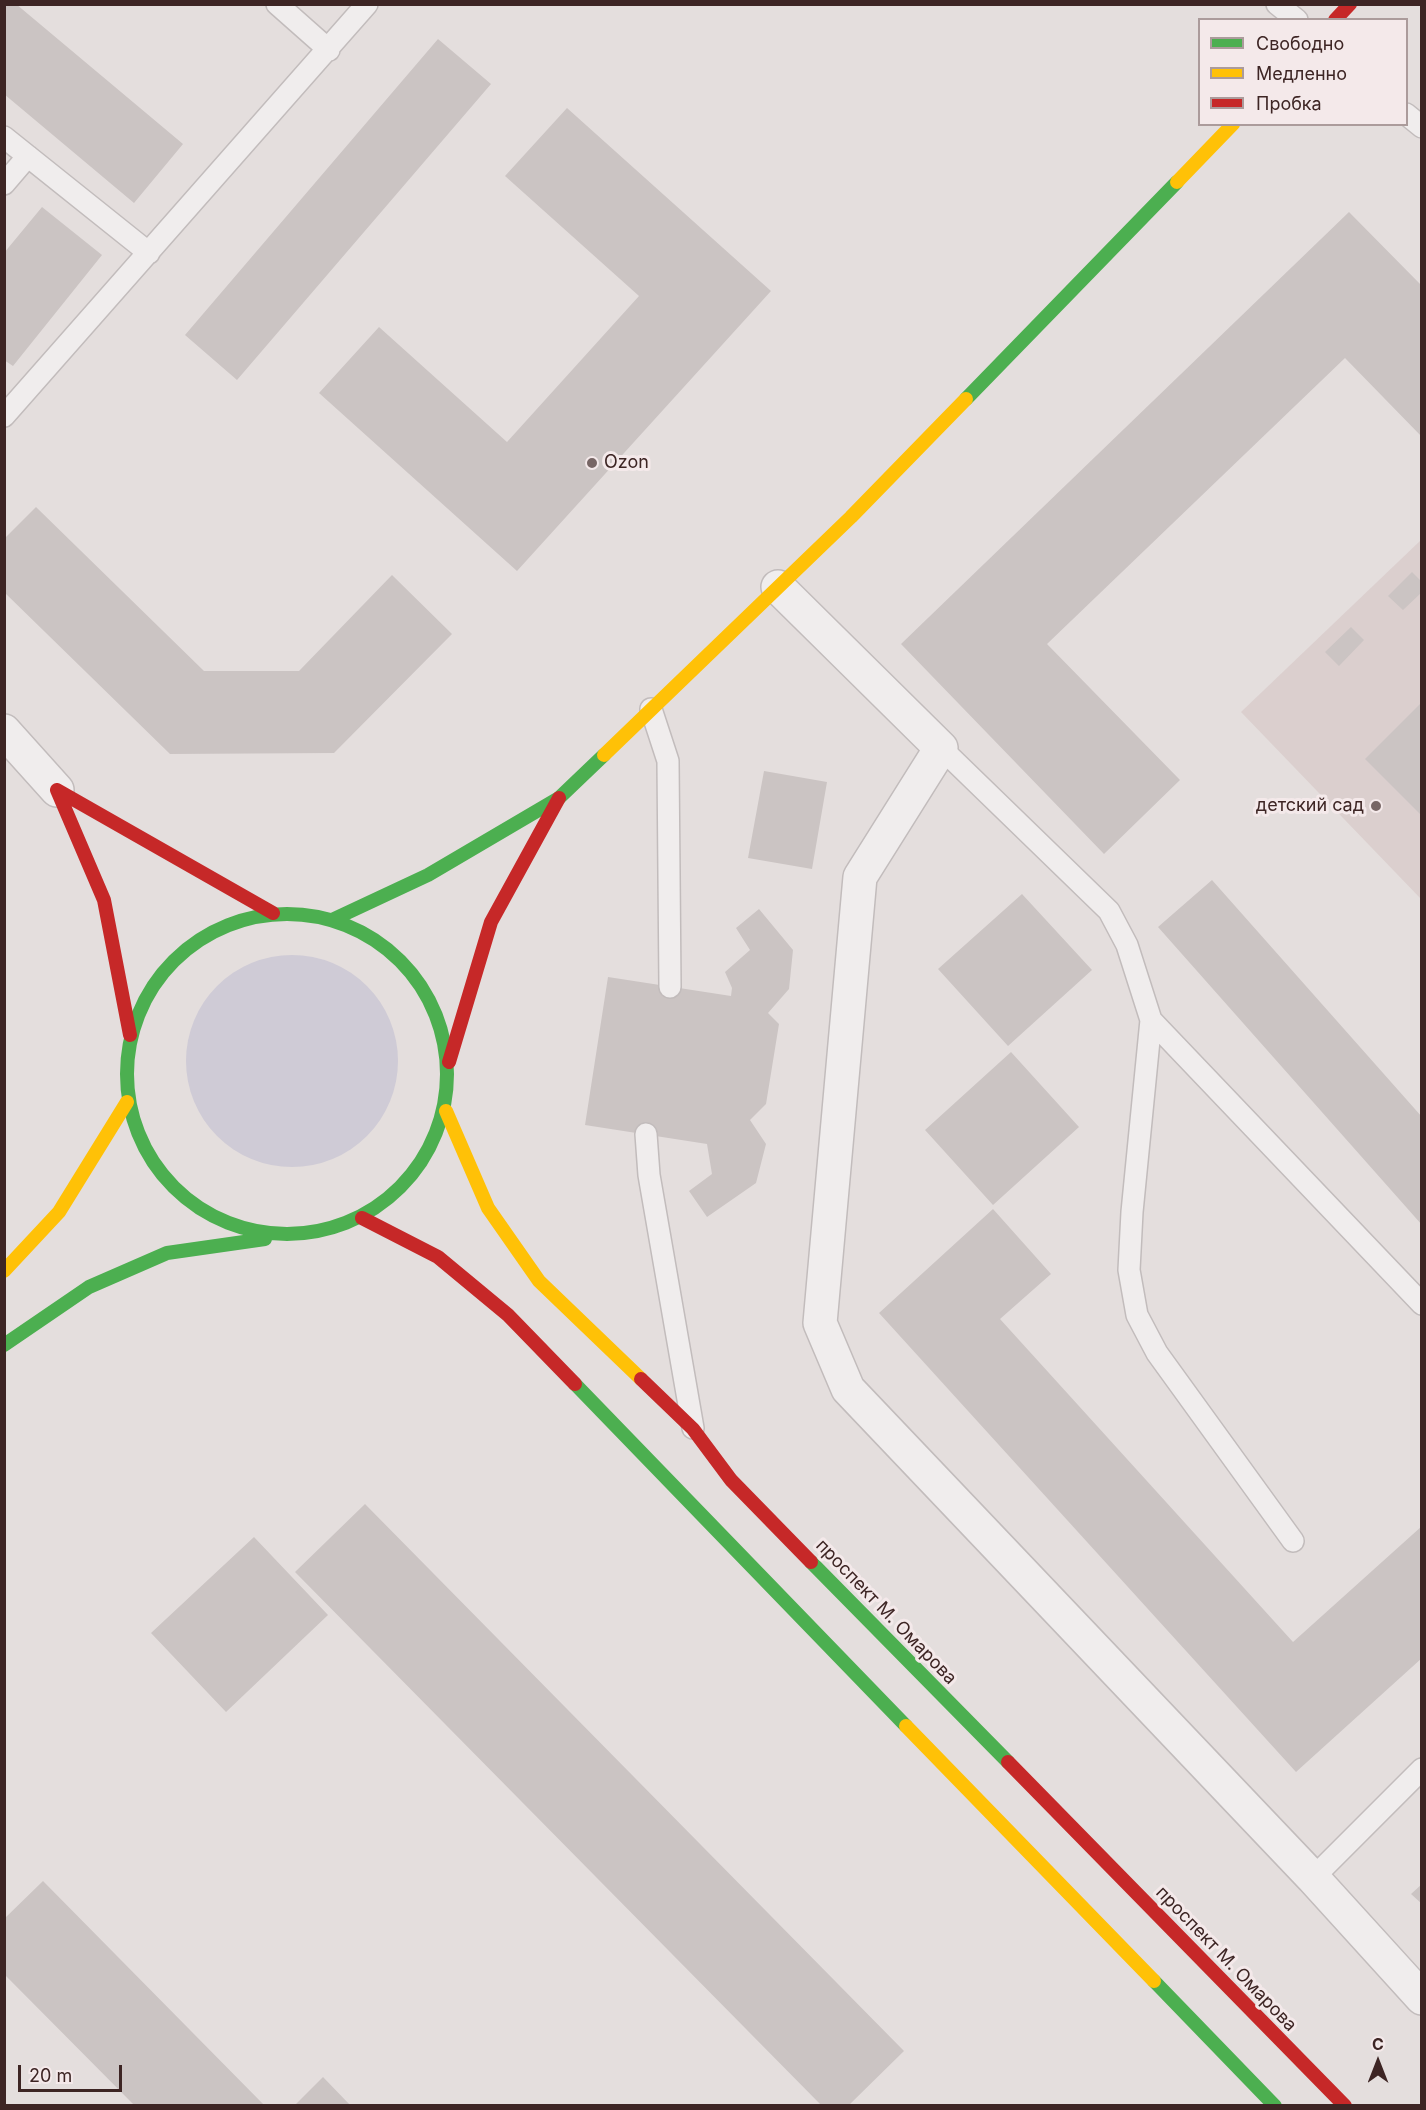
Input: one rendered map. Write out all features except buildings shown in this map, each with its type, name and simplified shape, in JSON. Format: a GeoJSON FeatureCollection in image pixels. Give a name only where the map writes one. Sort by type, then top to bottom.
{"type":"FeatureCollection","features":[{"type":"Feature","properties":{"kind":"main road"},"geometry":{"type":"LineString","coordinates":[[1337,18],[1350,4]]}},
{"type":"Feature","properties":{"kind":"main road"},"geometry":{"type":"LineString","coordinates":[[334,919],[428,874],[558,798],[851,517],[1231,126]]}},
{"type":"Feature","properties":{"kind":"main road"},"geometry":{"type":"LineString","coordinates":[[57,790],[273,913]]}},
{"type":"Feature","properties":{"kind":"main road"},"geometry":{"type":"LineString","coordinates":[[57,790],[104,900],[130,1035],[127,1102],[147,1155],[183,1198],[232,1227],[288,1236]]}},
{"type":"Feature","properties":{"kind":"main road"},"geometry":{"type":"LineString","coordinates":[[4,1346],[89,1287],[167,1253],[288,1236],[362,1218],[400,1191],[429,1154],[446,1111],[449,1062],[491,922],[558,798]]}},
{"type":"Feature","properties":{"kind":"main road"},"geometry":{"type":"LineString","coordinates":[[130,1035],[149,989],[182,951],[225,925],[273,913],[334,919],[391,950],[431,999],[449,1062]]}},
{"type":"Feature","properties":{"kind":"main road"},"geometry":{"type":"LineString","coordinates":[[4,1271],[59,1212],[127,1102]]}},
{"type":"Feature","properties":{"kind":"main road","name":"проспект М. Омарова"},"geometry":{"type":"LineString","coordinates":[[446,1111],[488,1208],[539,1281],[693,1429],[731,1480],[1345,2106]]}},
{"type":"Feature","properties":{"kind":"main road"},"geometry":{"type":"LineString","coordinates":[[362,1218],[438,1257],[508,1315],[1275,2106]]}},
{"type":"Feature","properties":{"kind":"street"},"geometry":{"type":"LineString","coordinates":[[778,587],[941,748],[860,878],[820,1323],[848,1389],[1313,1878],[1422,1998]]}},
{"type":"Feature","properties":{"kind":"street"},"geometry":{"type":"LineString","coordinates":[[4,731],[57,790]]}},
{"type":"Feature","properties":{"kind":"lane"},"geometry":{"type":"LineString","coordinates":[[276,4],[329,50]]}},
{"type":"Feature","properties":{"kind":"lane"},"geometry":{"type":"LineString","coordinates":[[8,405],[149,253],[367,4]]}},
{"type":"Feature","properties":{"kind":"lane"},"geometry":{"type":"LineString","coordinates":[[1277,4],[1294,18]]}},
{"type":"Feature","properties":{"kind":"lane"},"geometry":{"type":"LineString","coordinates":[[1408,115],[1422,127]]}},
{"type":"Feature","properties":{"kind":"lane"},"geometry":{"type":"LineString","coordinates":[[4,137],[149,253]]}},
{"type":"Feature","properties":{"kind":"lane"},"geometry":{"type":"LineString","coordinates":[[4,184],[28,156]]}},
{"type":"Feature","properties":{"kind":"lane"},"geometry":{"type":"LineString","coordinates":[[651,709],[668,761],[670,987]]}},
{"type":"Feature","properties":{"kind":"lane"},"geometry":{"type":"LineString","coordinates":[[941,748],[1109,911],[1127,945],[1151,1020],[1132,1212],[1129,1270],[1137,1315],[1157,1353],[1293,1541]]}},
{"type":"Feature","properties":{"kind":"lane"},"geometry":{"type":"LineString","coordinates":[[1151,1020],[1422,1304]]}},
{"type":"Feature","properties":{"kind":"lane"},"geometry":{"type":"LineString","coordinates":[[646,1134],[649,1175],[693,1429]]}},
{"type":"Feature","properties":{"kind":"lane"},"geometry":{"type":"LineString","coordinates":[[1313,1878],[1422,1769]]}},
{"type":"Feature","properties":{"kind":"shaded area","name":"детский сад"},"geometry":{"type":"Polygon","coordinates":[[[1421,540],[1421,899],[1241,712],[1421,540]]]}},
{"type":"Feature","properties":{"kind":"shaded area"},"geometry":{"type":"Polygon","coordinates":[[[292,955],[313,957],[332,963],[351,973],[367,986],[380,1002],[390,1021],[396,1040],[398,1061],[396,1082],[390,1101],[380,1120],[367,1136],[351,1149],[332,1159],[313,1165],[292,1167],[271,1165],[252,1159],[233,1149],[217,1136],[204,1120],[194,1101],[188,1082],[186,1061],[188,1040],[194,1021],[204,1002],[217,986],[233,973],[252,963],[271,957],[292,955]]]}},
{"type":"Feature","properties":{"kind":"traffic: fast"},"geometry":{"type":"LineString","coordinates":[[966,399],[1177,182]]}},
{"type":"Feature","properties":{"kind":"traffic: fast"},"geometry":{"type":"LineString","coordinates":[[334,919],[428,875],[559,798],[604,755]]}},
{"type":"Feature","properties":{"kind":"traffic: fast"},"geometry":{"type":"LineString","coordinates":[[271,914],[303,914],[334,921],[363,933],[389,950],[411,972],[428,998],[440,1027],[447,1058],[447,1074],[447,1090],[440,1121],[428,1150],[411,1176],[389,1198],[363,1215],[334,1227],[303,1234],[271,1234],[240,1227],[211,1215],[185,1198],[163,1176],[146,1150],[134,1121],[127,1090],[127,1058],[134,1027],[146,998],[163,972],[185,950],[211,933],[240,921],[271,914]]}},
{"type":"Feature","properties":{"kind":"traffic: fast"},"geometry":{"type":"LineString","coordinates":[[4,1345],[89,1287],[167,1253],[265,1239]]}},
{"type":"Feature","properties":{"kind":"traffic: fast"},"geometry":{"type":"LineString","coordinates":[[575,1384],[906,1726]]}},
{"type":"Feature","properties":{"kind":"traffic: fast"},"geometry":{"type":"LineString","coordinates":[[811,1562],[1008,1762]]}},
{"type":"Feature","properties":{"kind":"traffic: fast"},"geometry":{"type":"LineString","coordinates":[[1154,1981],[1275,2106]]}},
{"type":"Feature","properties":{"kind":"traffic: slow"},"geometry":{"type":"LineString","coordinates":[[1177,182],[1231,126]]}},
{"type":"Feature","properties":{"kind":"traffic: slow"},"geometry":{"type":"LineString","coordinates":[[604,755],[851,517],[966,399]]}},
{"type":"Feature","properties":{"kind":"traffic: slow"},"geometry":{"type":"LineString","coordinates":[[4,1271],[59,1212],[127,1102]]}},
{"type":"Feature","properties":{"kind":"traffic: slow"},"geometry":{"type":"LineString","coordinates":[[446,1111],[488,1208],[539,1281],[641,1379]]}},
{"type":"Feature","properties":{"kind":"traffic: slow"},"geometry":{"type":"LineString","coordinates":[[906,1726],[1154,1981]]}},
{"type":"Feature","properties":{"kind":"traffic: jam"},"geometry":{"type":"LineString","coordinates":[[1337,18],[1350,4]]}},
{"type":"Feature","properties":{"kind":"traffic: jam"},"geometry":{"type":"LineString","coordinates":[[57,790],[104,900],[130,1035]]}},
{"type":"Feature","properties":{"kind":"traffic: jam"},"geometry":{"type":"LineString","coordinates":[[57,790],[273,913]]}},
{"type":"Feature","properties":{"kind":"traffic: jam"},"geometry":{"type":"LineString","coordinates":[[449,1062],[491,922],[559,798]]}},
{"type":"Feature","properties":{"kind":"traffic: jam"},"geometry":{"type":"LineString","coordinates":[[362,1218],[438,1257],[508,1315],[575,1384]]}},
{"type":"Feature","properties":{"kind":"traffic: jam"},"geometry":{"type":"LineString","coordinates":[[641,1379],[693,1429],[731,1480],[811,1562]]}},
{"type":"Feature","properties":{"kind":"traffic: jam"},"geometry":{"type":"LineString","coordinates":[[1008,1762],[1345,2106]]}},
{"type":"Feature","properties":{"kind":"place","name":"Ozon"},"geometry":{"type":"Point","coordinates":[592,463]}},
{"type":"Feature","properties":{"kind":"place","name":"детский сад"},"geometry":{"type":"Point","coordinates":[1376,806]}}]}
